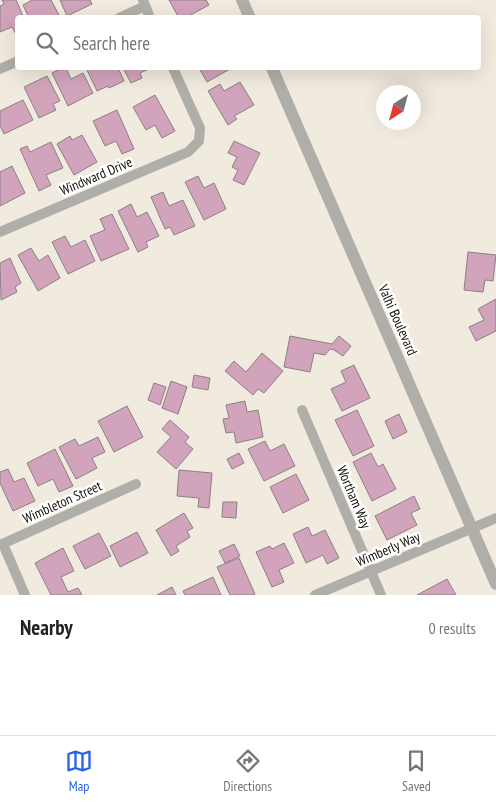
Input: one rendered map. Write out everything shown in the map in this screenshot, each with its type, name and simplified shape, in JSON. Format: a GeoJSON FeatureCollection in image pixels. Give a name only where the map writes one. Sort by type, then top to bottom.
{"type":"FeatureCollection","features":[{"type":"Feature","properties":{"kind":"street"},"geometry":{"type":"LineString","coordinates":[[242,0],[249,15]]}},
{"type":"Feature","properties":{"kind":"street"},"geometry":{"type":"LineString","coordinates":[[124,15],[144,3],[149,15]]}},
{"type":"Feature","properties":{"kind":"street"},"geometry":{"type":"LineString","coordinates":[[0,69],[15,62]]}},
{"type":"Feature","properties":{"kind":"street","name":"Windward Drive"},"geometry":{"type":"LineString","coordinates":[[0,232],[188,152],[199,141],[200,128],[174,70]]}},
{"type":"Feature","properties":{"kind":"street","name":"Valhi Boulevard"},"geometry":{"type":"LineString","coordinates":[[273,70],[496,584]]}},
{"type":"Feature","properties":{"kind":"street","name":"Wortham Way"},"geometry":{"type":"LineString","coordinates":[[302,410],[380,595]]}},
{"type":"Feature","properties":{"kind":"street","name":"Wimbleton Street"},"geometry":{"type":"LineString","coordinates":[[2,545],[136,484]]}},
{"type":"Feature","properties":{"kind":"street","name":"Wimberly Way"},"geometry":{"type":"LineString","coordinates":[[315,595],[496,518]]}},
{"type":"Feature","properties":{"kind":"street"},"geometry":{"type":"LineString","coordinates":[[2,545],[25,595]]}},
{"type":"Feature","properties":{"kind":"building"},"geometry":{"type":"Polygon","coordinates":[[[2,0],[16,0],[23,15],[15,15],[15,32],[12,27],[0,32],[0,6],[4,4],[2,0]]]}},
{"type":"Feature","properties":{"kind":"building"},"geometry":{"type":"Polygon","coordinates":[[[32,0],[51,0],[59,15],[28,15],[23,5],[32,0]]]}},
{"type":"Feature","properties":{"kind":"building"},"geometry":{"type":"Polygon","coordinates":[[[60,0],[90,0],[92,4],[67,15],[60,0]]]}},
{"type":"Feature","properties":{"kind":"building"},"geometry":{"type":"Polygon","coordinates":[[[169,0],[206,0],[209,5],[191,15],[177,15],[169,0]]]}},
{"type":"Feature","properties":{"kind":"building"},"geometry":{"type":"Polygon","coordinates":[[[58,70],[67,70],[71,79],[83,73],[93,93],[68,106],[52,73],[58,70]]]}},
{"type":"Feature","properties":{"kind":"building"},"geometry":{"type":"Polygon","coordinates":[[[87,70],[119,70],[124,81],[97,91],[87,70]]]}},
{"type":"Feature","properties":{"kind":"building"},"geometry":{"type":"Polygon","coordinates":[[[124,70],[147,70],[140,73],[142,78],[131,83],[124,70]]]}},
{"type":"Feature","properties":{"kind":"building"},"geometry":{"type":"Polygon","coordinates":[[[200,70],[228,70],[207,82],[200,70]]]}},
{"type":"Feature","properties":{"kind":"building"},"geometry":{"type":"Polygon","coordinates":[[[47,76],[60,101],[53,104],[56,110],[39,118],[24,87],[47,76]]]}},
{"type":"Feature","properties":{"kind":"building"},"geometry":{"type":"Polygon","coordinates":[[[240,82],[254,105],[234,116],[237,119],[228,125],[208,91],[220,84],[224,91],[240,82]]]}},
{"type":"Feature","properties":{"kind":"building"},"geometry":{"type":"Polygon","coordinates":[[[155,95],[175,131],[162,138],[155,125],[146,130],[133,107],[155,95]]]}},
{"type":"Feature","properties":{"kind":"building"},"geometry":{"type":"Polygon","coordinates":[[[23,100],[33,120],[4,134],[0,126],[0,111],[23,100]]]}},
{"type":"Feature","properties":{"kind":"building"},"geometry":{"type":"Polygon","coordinates":[[[117,110],[134,149],[122,154],[116,141],[105,146],[93,121],[117,110]]]}},
{"type":"Feature","properties":{"kind":"building"},"geometry":{"type":"Polygon","coordinates":[[[82,135],[97,162],[74,175],[57,144],[70,136],[72,140],[82,135]]]}},
{"type":"Feature","properties":{"kind":"building"},"geometry":{"type":"Polygon","coordinates":[[[234,141],[260,153],[244,185],[233,180],[238,170],[232,167],[237,157],[228,153],[234,141]]]}},
{"type":"Feature","properties":{"kind":"building"},"geometry":{"type":"Polygon","coordinates":[[[51,142],[63,168],[46,175],[51,185],[39,191],[20,149],[27,146],[30,152],[51,142]]]}},
{"type":"Feature","properties":{"kind":"building"},"geometry":{"type":"Polygon","coordinates":[[[12,166],[25,193],[0,206],[0,172],[12,166]]]}},
{"type":"Feature","properties":{"kind":"building"},"geometry":{"type":"Polygon","coordinates":[[[198,176],[204,188],[214,183],[226,209],[204,220],[185,182],[198,176]]]}},
{"type":"Feature","properties":{"kind":"building"},"geometry":{"type":"Polygon","coordinates":[[[163,192],[169,206],[183,200],[195,226],[174,235],[170,227],[165,229],[151,197],[163,192]]]}},
{"type":"Feature","properties":{"kind":"building"},"geometry":{"type":"Polygon","coordinates":[[[131,204],[137,217],[147,212],[159,236],[146,242],[148,247],[138,252],[118,211],[131,204]]]}},
{"type":"Feature","properties":{"kind":"building"},"geometry":{"type":"Polygon","coordinates":[[[112,214],[129,249],[101,261],[90,236],[105,230],[100,219],[112,214]]]}},
{"type":"Feature","properties":{"kind":"building"},"geometry":{"type":"Polygon","coordinates":[[[65,236],[71,247],[85,240],[95,261],[68,274],[52,242],[65,236]]]}},
{"type":"Feature","properties":{"kind":"building"},"geometry":{"type":"Polygon","coordinates":[[[31,248],[39,261],[48,255],[60,278],[38,291],[18,255],[31,248]]]}},
{"type":"Feature","properties":{"kind":"building"},"geometry":{"type":"Polygon","coordinates":[[[468,252],[496,255],[493,281],[485,280],[483,292],[464,290],[468,252]]]}},
{"type":"Feature","properties":{"kind":"building"},"geometry":{"type":"Polygon","coordinates":[[[10,258],[21,283],[15,287],[17,292],[1,300],[0,263],[10,258]]]}},
{"type":"Feature","properties":{"kind":"building"},"geometry":{"type":"Polygon","coordinates":[[[496,299],[496,331],[476,341],[469,327],[484,320],[478,309],[496,299]]]}},
{"type":"Feature","properties":{"kind":"building"},"geometry":{"type":"Polygon","coordinates":[[[290,336],[332,344],[339,336],[351,346],[343,356],[330,349],[325,355],[314,353],[310,372],[284,367],[290,336]]]}},
{"type":"Feature","properties":{"kind":"building"},"geometry":{"type":"Polygon","coordinates":[[[262,353],[283,371],[264,393],[258,389],[253,395],[225,371],[234,361],[246,372],[262,353]]]}},
{"type":"Feature","properties":{"kind":"building"},"geometry":{"type":"Polygon","coordinates":[[[354,365],[370,398],[342,411],[331,389],[346,382],[341,371],[354,365]]]}},
{"type":"Feature","properties":{"kind":"building"},"geometry":{"type":"Polygon","coordinates":[[[194,375],[210,378],[208,390],[192,387],[194,375]]]}},
{"type":"Feature","properties":{"kind":"building"},"geometry":{"type":"Polygon","coordinates":[[[171,381],[187,387],[178,414],[162,408],[171,381]]]}},
{"type":"Feature","properties":{"kind":"building"},"geometry":{"type":"Polygon","coordinates":[[[154,383],[166,387],[160,405],[148,400],[154,383]]]}},
{"type":"Feature","properties":{"kind":"building"},"geometry":{"type":"Polygon","coordinates":[[[245,401],[247,412],[258,410],[263,437],[236,443],[234,432],[226,433],[223,419],[229,418],[226,405],[245,401]]]}},
{"type":"Feature","properties":{"kind":"building"},"geometry":{"type":"Polygon","coordinates":[[[127,406],[143,437],[114,452],[98,421],[127,406]]]}},
{"type":"Feature","properties":{"kind":"building"},"geometry":{"type":"Polygon","coordinates":[[[357,410],[374,446],[353,456],[335,420],[357,410]]]}},
{"type":"Feature","properties":{"kind":"building"},"geometry":{"type":"Polygon","coordinates":[[[399,414],[407,432],[393,439],[385,421],[399,414]]]}},
{"type":"Feature","properties":{"kind":"building"},"geometry":{"type":"Polygon","coordinates":[[[170,420],[189,437],[185,442],[193,449],[176,469],[157,452],[171,437],[162,429],[170,420]]]}},
{"type":"Feature","properties":{"kind":"building"},"geometry":{"type":"Polygon","coordinates":[[[98,437],[105,452],[92,458],[97,468],[76,479],[59,447],[75,439],[79,446],[98,437]]]}},
{"type":"Feature","properties":{"kind":"building"},"geometry":{"type":"Polygon","coordinates":[[[265,441],[270,451],[284,444],[295,466],[264,481],[248,449],[265,441]]]}},
{"type":"Feature","properties":{"kind":"building"},"geometry":{"type":"Polygon","coordinates":[[[55,449],[73,486],[59,492],[53,479],[38,486],[27,463],[55,449]]]}},
{"type":"Feature","properties":{"kind":"building"},"geometry":{"type":"Polygon","coordinates":[[[239,453],[244,463],[232,469],[227,459],[239,453]]]}},
{"type":"Feature","properties":{"kind":"building"},"geometry":{"type":"Polygon","coordinates":[[[371,453],[378,467],[383,464],[396,489],[372,501],[353,462],[371,453]]]}},
{"type":"Feature","properties":{"kind":"building"},"geometry":{"type":"Polygon","coordinates":[[[8,469],[14,482],[24,478],[35,501],[13,511],[0,483],[0,472],[8,469]]]}},
{"type":"Feature","properties":{"kind":"building"},"geometry":{"type":"Polygon","coordinates":[[[179,470],[212,473],[209,508],[198,507],[199,498],[177,496],[179,470]]]}},
{"type":"Feature","properties":{"kind":"building"},"geometry":{"type":"Polygon","coordinates":[[[296,474],[309,500],[283,513],[270,487],[296,474]]]}},
{"type":"Feature","properties":{"kind":"building"},"geometry":{"type":"Polygon","coordinates":[[[414,496],[420,509],[411,513],[417,525],[387,540],[375,516],[414,496]]]}},
{"type":"Feature","properties":{"kind":"building"},"geometry":{"type":"Polygon","coordinates":[[[223,502],[237,502],[236,518],[222,517],[223,502]]]}},
{"type":"Feature","properties":{"kind":"building"},"geometry":{"type":"Polygon","coordinates":[[[184,513],[193,528],[187,531],[190,537],[176,546],[179,551],[171,556],[156,530],[184,513]]]}},
{"type":"Feature","properties":{"kind":"building"},"geometry":{"type":"Polygon","coordinates":[[[308,527],[312,536],[325,530],[339,558],[327,564],[323,555],[306,563],[293,534],[308,527]]]}},
{"type":"Feature","properties":{"kind":"building"},"geometry":{"type":"Polygon","coordinates":[[[137,532],[148,553],[120,567],[110,546],[137,532]]]}},
{"type":"Feature","properties":{"kind":"building"},"geometry":{"type":"Polygon","coordinates":[[[99,533],[111,556],[85,569],[73,546],[99,533]]]}},
{"type":"Feature","properties":{"kind":"building"},"geometry":{"type":"Polygon","coordinates":[[[284,543],[294,563],[279,570],[284,582],[272,587],[256,552],[270,546],[272,549],[284,543]]]}},
{"type":"Feature","properties":{"kind":"building"},"geometry":{"type":"Polygon","coordinates":[[[234,544],[240,556],[225,563],[219,551],[234,544]]]}},
{"type":"Feature","properties":{"kind":"building"},"geometry":{"type":"Polygon","coordinates":[[[63,548],[74,571],[61,577],[68,592],[78,588],[82,595],[51,595],[35,563],[63,548]]]}},
{"type":"Feature","properties":{"kind":"building"},"geometry":{"type":"Polygon","coordinates":[[[239,558],[255,594],[230,595],[217,567],[239,558]]]}},
{"type":"Feature","properties":{"kind":"building"},"geometry":{"type":"Polygon","coordinates":[[[213,577],[221,595],[185,595],[183,591],[213,577]]]}},
{"type":"Feature","properties":{"kind":"building"},"geometry":{"type":"Polygon","coordinates":[[[447,579],[456,595],[417,595],[447,579]]]}},
{"type":"Feature","properties":{"kind":"building"},"geometry":{"type":"Polygon","coordinates":[[[172,587],[176,595],[157,595],[172,587]]]}}]}
